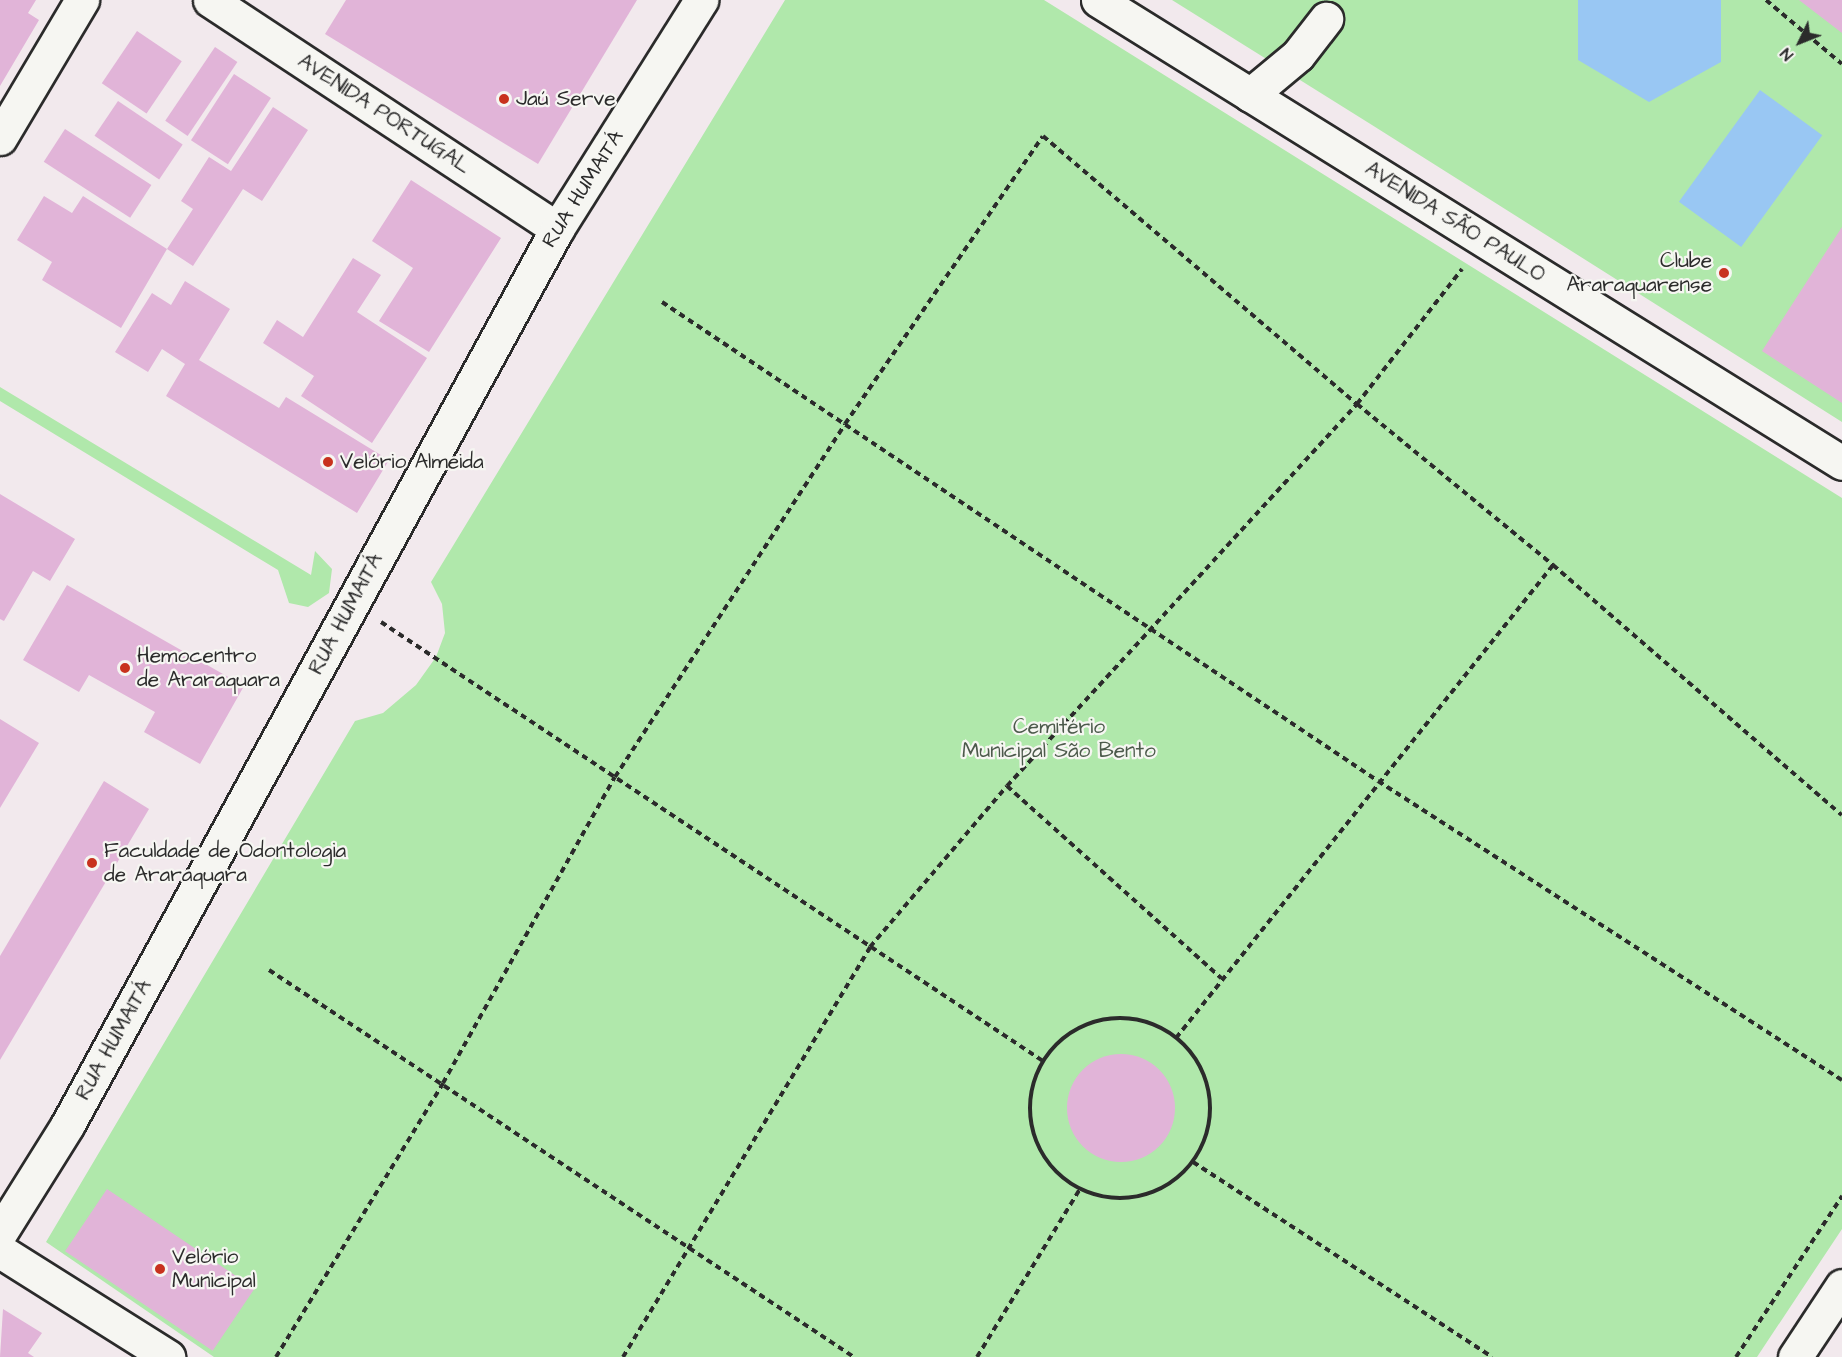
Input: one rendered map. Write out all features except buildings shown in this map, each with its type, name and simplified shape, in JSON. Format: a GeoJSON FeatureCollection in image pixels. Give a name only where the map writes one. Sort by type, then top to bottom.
{"type":"FeatureCollection","features":[{"type":"Feature","properties":{"kind":"street"},"geometry":{"type":"LineString","coordinates":[[0,138],[82,0]]}},
{"type":"Feature","properties":{"kind":"street","name":"AVENIDA PORTUGAL"},"geometry":{"type":"LineString","coordinates":[[210,0],[558,229]]}},
{"type":"Feature","properties":{"kind":"street","name":"RUA HUMAITÁ"},"geometry":{"type":"LineString","coordinates":[[0,1233],[68,1124],[558,229],[701,0]]}},
{"type":"Feature","properties":{"kind":"street","name":"AVENIDA SÃO PAULO"},"geometry":{"type":"LineString","coordinates":[[1098,0],[1842,464]]}},
{"type":"Feature","properties":{"kind":"street"},"geometry":{"type":"LineString","coordinates":[[1250,95],[1298,55],[1326,19]]}},
{"type":"Feature","properties":{"kind":"street"},"geometry":{"type":"LineString","coordinates":[[0,1251],[168,1357]]}},
{"type":"Feature","properties":{"kind":"street"},"geometry":{"type":"LineString","coordinates":[[1795,1357],[1842,1286]]}},
{"type":"Feature","properties":{"kind":"path"},"geometry":{"type":"LineString","coordinates":[[1767,1],[1842,64]]}},
{"type":"Feature","properties":{"kind":"path"},"geometry":{"type":"LineString","coordinates":[[276,1357],[443,1083],[615,777],[845,424],[1043,136],[1357,404],[1553,565],[1842,815]]}},
{"type":"Feature","properties":{"kind":"path"},"geometry":{"type":"LineString","coordinates":[[623,1357],[870,947],[1007,786],[1357,404],[1467,263]]}},
{"type":"Feature","properties":{"kind":"path"},"geometry":{"type":"LineString","coordinates":[[662,302],[1378,781],[1842,1080]]}},
{"type":"Feature","properties":{"kind":"path"},"geometry":{"type":"LineString","coordinates":[[1176,1038],[1378,781],[1553,565]]}},
{"type":"Feature","properties":{"kind":"path"},"geometry":{"type":"LineString","coordinates":[[353,604],[1043,1061]]}},
{"type":"Feature","properties":{"kind":"path"},"geometry":{"type":"LineString","coordinates":[[1007,786],[1221,978]]}},
{"type":"Feature","properties":{"kind":"path"},"geometry":{"type":"LineString","coordinates":[[269,970],[854,1357]]}},
{"type":"Feature","properties":{"kind":"path"},"geometry":{"type":"LineString","coordinates":[[1104,1020],[1142,1021],[1176,1038],[1190,1052],[1208,1087],[1209,1126],[1193,1161],[1176,1180],[1137,1196],[1104,1197],[1080,1189],[1059,1175],[1044,1156],[1034,1133],[1030,1108],[1033,1084],[1043,1061],[1069,1034],[1104,1020]]}},
{"type":"Feature","properties":{"kind":"path"},"geometry":{"type":"LineString","coordinates":[[1193,1161],[1492,1357]]}},
{"type":"Feature","properties":{"kind":"path"},"geometry":{"type":"LineString","coordinates":[[977,1357],[1080,1189]]}},
{"type":"Feature","properties":{"kind":"path"},"geometry":{"type":"LineString","coordinates":[[1736,1357],[1842,1196]]}},
{"type":"Feature","properties":{"kind":"green space","name":"Cemitério Municipal São Bento"},"geometry":{"type":"Polygon","coordinates":[[[785,0],[1044,0],[1842,498],[1842,1229],[1757,1357],[214,1357],[46,1242],[355,721],[383,713],[416,685],[436,657],[445,633],[442,604],[431,582],[785,0]]]}},
{"type":"Feature","properties":{"kind":"green space","name":"Clube Araraquarense"},"geometry":{"type":"Polygon","coordinates":[[[1172,0],[1842,0],[1842,422],[1372,125],[1172,0]]]}},
{"type":"Feature","properties":{"kind":"green space"},"geometry":{"type":"Polygon","coordinates":[[[0,387],[311,575],[315,551],[332,569],[329,593],[308,607],[289,603],[278,570],[0,401],[0,387]]]}},
{"type":"Feature","properties":{"kind":"water"},"geometry":{"type":"Polygon","coordinates":[[[1578,0],[1721,0],[1721,62],[1649,102],[1578,60],[1578,0]]]}},
{"type":"Feature","properties":{"kind":"water"},"geometry":{"type":"Polygon","coordinates":[[[1760,90],[1822,135],[1741,247],[1679,202],[1760,90]]]}},
{"type":"Feature","properties":{"kind":"place","name":"Jaú Serve"},"geometry":{"type":"Point","coordinates":[504,99]}},
{"type":"Feature","properties":{"kind":"place","name":"Clube Araraquarense"},"geometry":{"type":"Point","coordinates":[1724,273]}},
{"type":"Feature","properties":{"kind":"place","name":"Velório Almeida"},"geometry":{"type":"Point","coordinates":[328,462]}},
{"type":"Feature","properties":{"kind":"place","name":"Hemocentro de Araraquara"},"geometry":{"type":"Point","coordinates":[125,668]}},
{"type":"Feature","properties":{"kind":"place","name":"Faculdade de Odontologia de Araraquara"},"geometry":{"type":"Point","coordinates":[92,863]}},
{"type":"Feature","properties":{"kind":"place","name":"Velório Municipal"},"geometry":{"type":"Point","coordinates":[160,1269]}}]}
